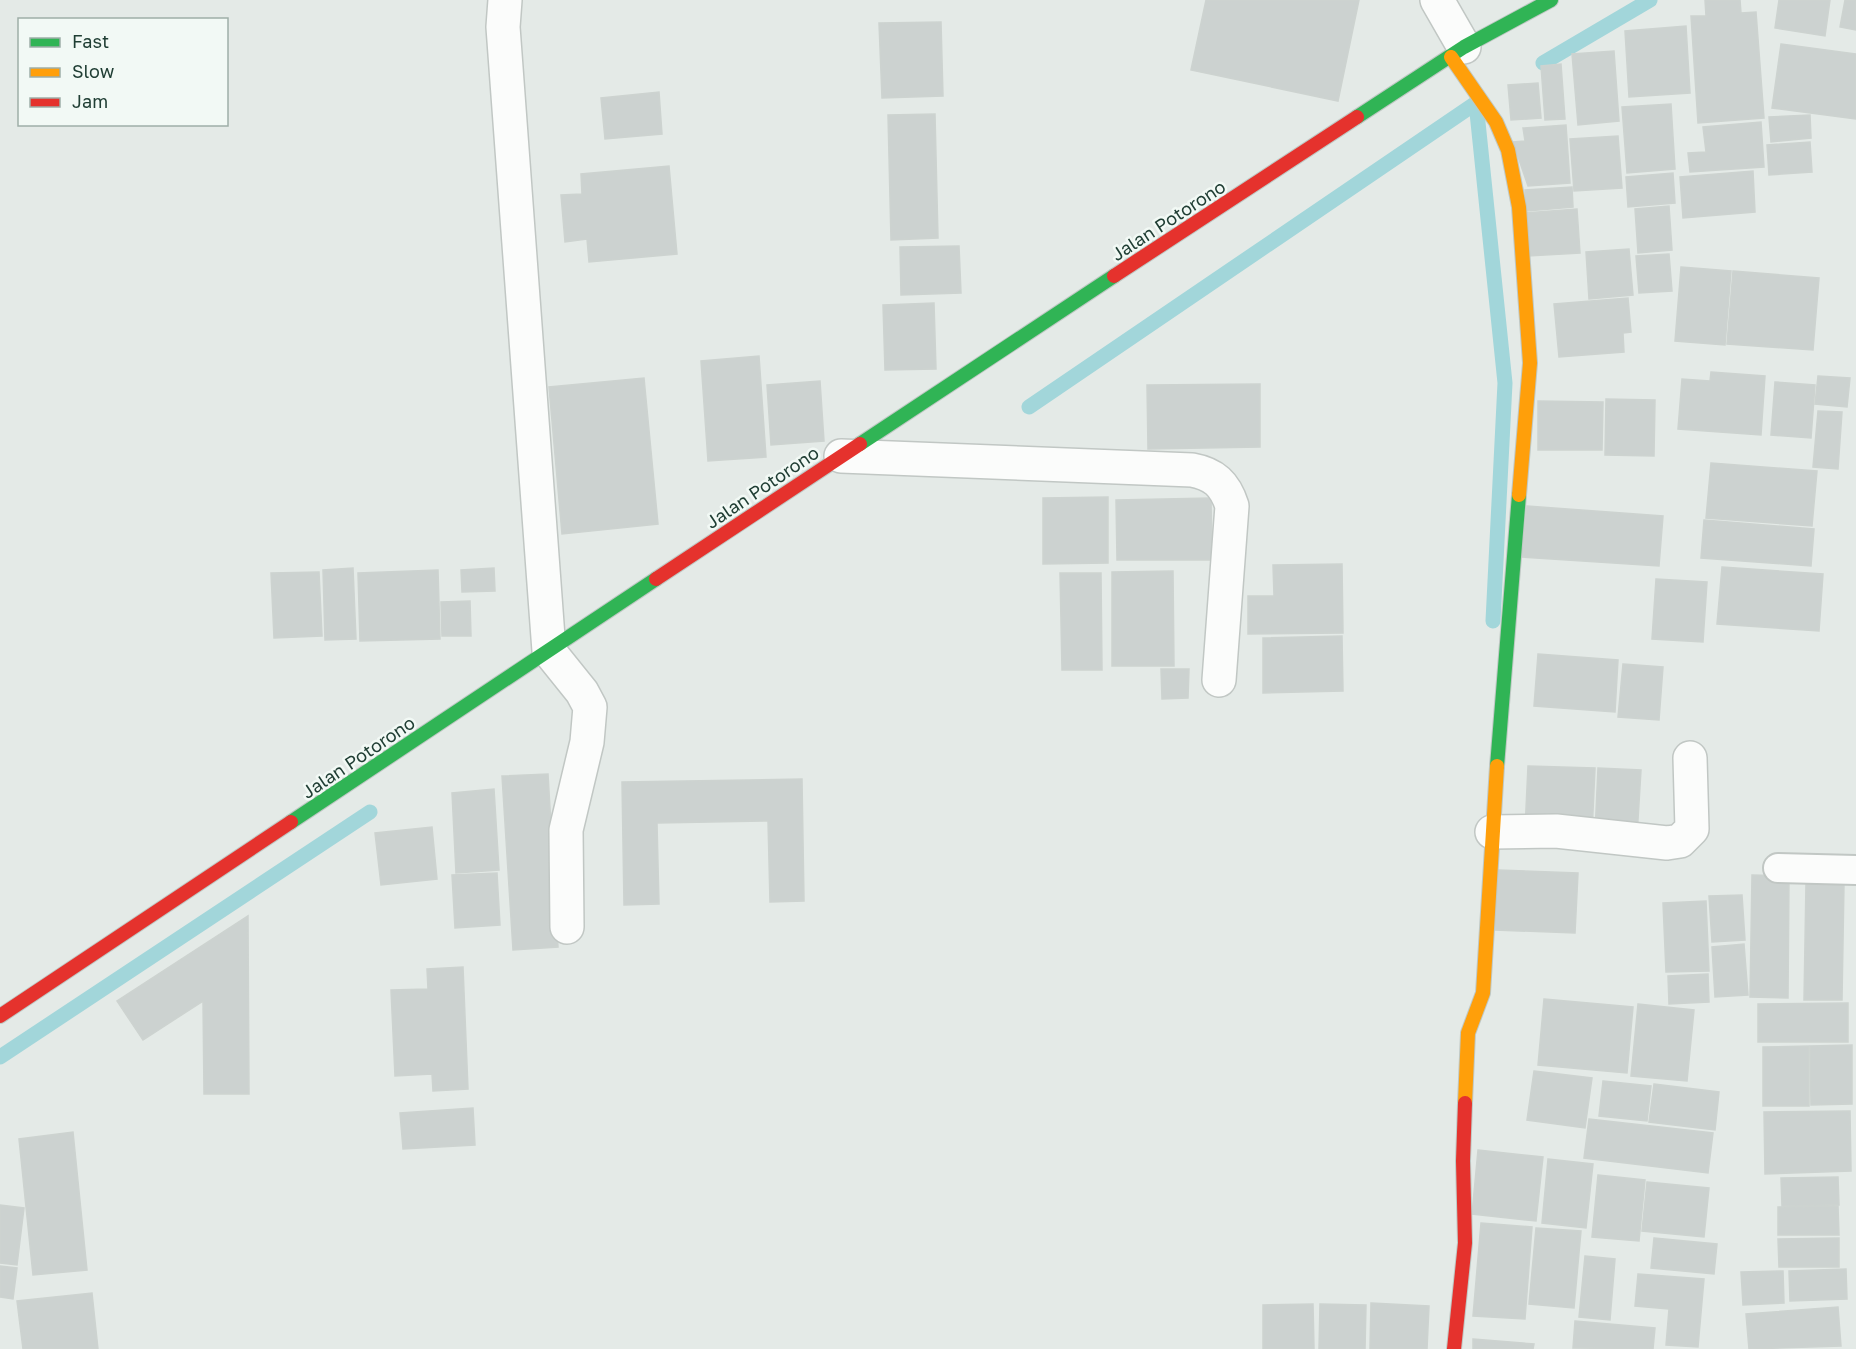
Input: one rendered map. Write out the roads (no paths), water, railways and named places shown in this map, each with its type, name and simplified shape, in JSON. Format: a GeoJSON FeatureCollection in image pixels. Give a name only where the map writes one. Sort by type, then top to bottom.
{"type":"FeatureCollection","features":[{"type":"Feature","properties":{"kind":"street"},"geometry":{"type":"LineString","coordinates":[[505,0],[503,27],[549,651],[582,692],[590,707],[587,742],[566,830],[567,927]]}},
{"type":"Feature","properties":{"kind":"street"},"geometry":{"type":"LineString","coordinates":[[1437,0],[1457,52],[1496,122],[1508,150],[1519,207],[1530,363],[1492,832],[1484,993],[1468,1033],[1463,1161],[1465,1243],[1454,1349]]}},
{"type":"Feature","properties":{"kind":"street","name":"Jalan Potorono"},"geometry":{"type":"LineString","coordinates":[[0,1016],[841,456],[1457,52],[1551,0]]}},
{"type":"Feature","properties":{"kind":"street"},"geometry":{"type":"LineString","coordinates":[[841,456],[1192,470],[1209,473],[1228,493],[1232,506],[1219,680]]}},
{"type":"Feature","properties":{"kind":"street"},"geometry":{"type":"LineString","coordinates":[[1492,832],[1556,831],[1666,843],[1680,841],[1692,829],[1690,758]]}},
{"type":"Feature","properties":{"kind":"lane"},"geometry":{"type":"LineString","coordinates":[[1778,868],[1856,870]]}},
{"type":"Feature","properties":{"kind":"waterway"},"geometry":{"type":"LineString","coordinates":[[1543,63],[1650,0]]}},
{"type":"Feature","properties":{"kind":"waterway"},"geometry":{"type":"LineString","coordinates":[[1029,407],[1476,103],[1505,383],[1493,621]]}},
{"type":"Feature","properties":{"kind":"waterway"},"geometry":{"type":"LineString","coordinates":[[0,1057],[370,812]]}}]}
